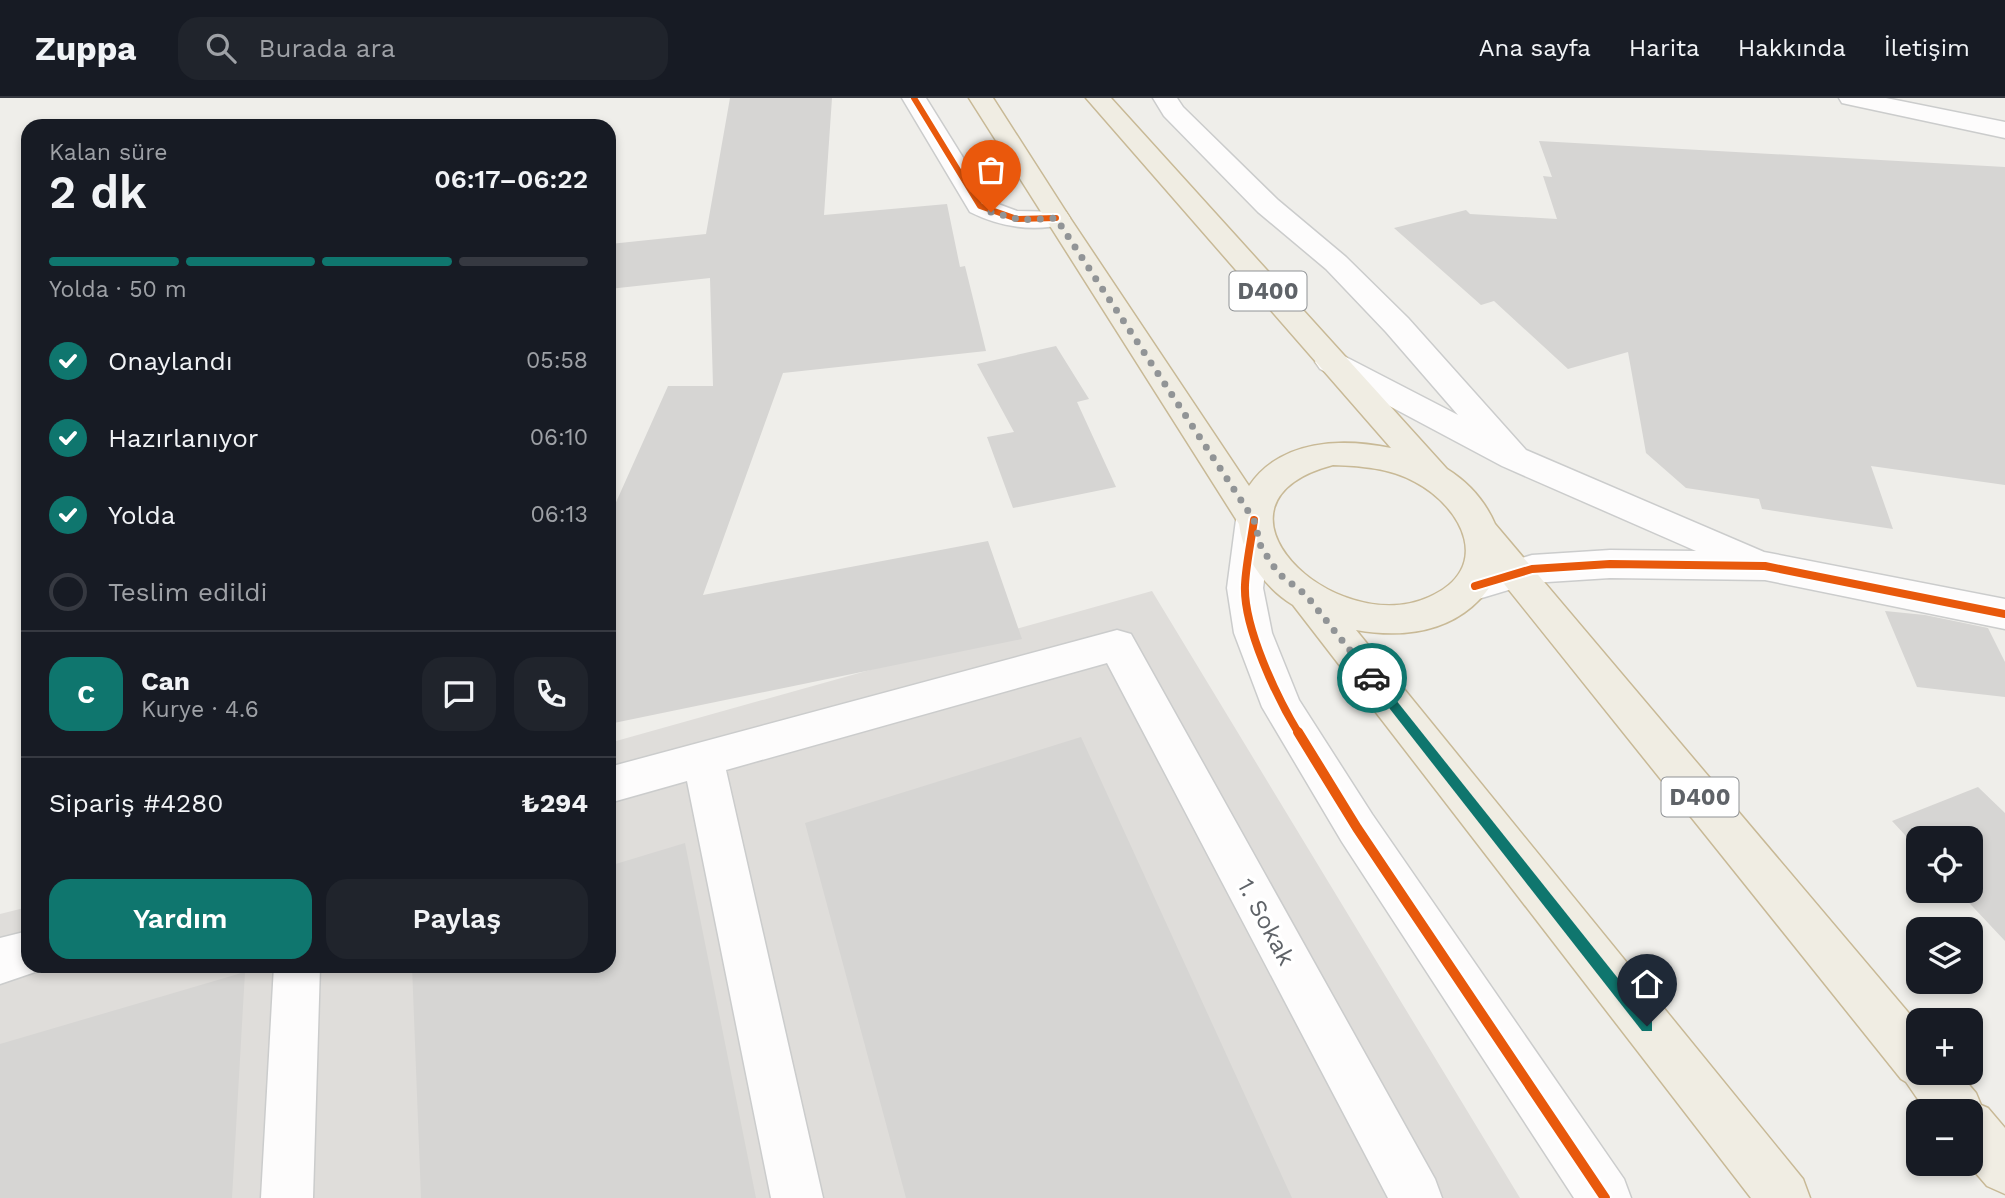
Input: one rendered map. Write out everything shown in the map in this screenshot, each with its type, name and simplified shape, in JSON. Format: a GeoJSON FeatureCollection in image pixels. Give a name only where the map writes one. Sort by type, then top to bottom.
{"type":"FeatureCollection","features":[{"type":"Feature","properties":{"kind":"highway"},"geometry":{"type":"LineString","coordinates":[[981,98],[1056,218],[1254,520],[1261,547],[1278,573],[1306,595],[1342,612],[1380,619],[1418,617],[1451,607],[1475,586],[1486,560],[1482,532],[1466,504],[1440,481],[1406,464],[1370,454],[1333,453],[1300,461],[1276,476],[1260,496],[1254,520]]}},
{"type":"Feature","properties":{"kind":"highway","name":"D400"},"geometry":{"type":"LineString","coordinates":[[1098,98],[1440,481]]}},
{"type":"Feature","properties":{"kind":"highway","name":"D400"},"geometry":{"type":"LineString","coordinates":[[1482,532],[1906,1047]]}},
{"type":"Feature","properties":{"kind":"highway"},"geometry":{"type":"LineString","coordinates":[[1306,595],[1784,1198]]}},
{"type":"Feature","properties":{"kind":"highway"},"geometry":{"type":"LineString","coordinates":[[1937,1085],[1948,1099]]}},
{"type":"Feature","properties":{"kind":"highway"},"geometry":{"type":"LineString","coordinates":[[1983,1142],[2005,1168]]}},
{"type":"Feature","properties":{"kind":"street"},"geometry":{"type":"LineString","coordinates":[[914,98],[980,206],[991,212],[1021,220],[1056,218]]}},
{"type":"Feature","properties":{"kind":"street"},"geometry":{"type":"LineString","coordinates":[[1166,98],[1173,111],[1268,206],[1335,263],[1397,325],[1514,458]]}},
{"type":"Feature","properties":{"kind":"street"},"geometry":{"type":"LineString","coordinates":[[1851,98],[2005,130]]}},
{"type":"Feature","properties":{"kind":"street"},"geometry":{"type":"LineString","coordinates":[[1331,362],[1514,458],[1765,566]]}},
{"type":"Feature","properties":{"kind":"street"},"geometry":{"type":"LineString","coordinates":[[1254,520],[1245,588],[1253,633],[1282,707],[1357,828],[1605,1198]]}},
{"type":"Feature","properties":{"kind":"street"},"geometry":{"type":"LineString","coordinates":[[1475,586],[1532,569],[1610,564],[1765,566],[2005,614]]}},
{"type":"Feature","properties":{"kind":"street","name":"1. Sokak"},"geometry":{"type":"LineString","coordinates":[[703,758],[1117,645],[1416,1198]]}},
{"type":"Feature","properties":{"kind":"street"},"geometry":{"type":"LineString","coordinates":[[616,783],[703,758],[797,1198]]}},
{"type":"Feature","properties":{"kind":"street"},"geometry":{"type":"LineString","coordinates":[[0,961],[21,955]]}},
{"type":"Feature","properties":{"kind":"street"},"geometry":{"type":"LineString","coordinates":[[287,1198],[297,973]]}},
{"type":"Feature","properties":{"kind":"shaded area"},"geometry":{"type":"Polygon","coordinates":[[[1152,591],[1520,1198],[0,1198],[0,914],[21,909],[21,973],[616,973],[616,741],[1152,591]]]}},
{"type":"Feature","properties":{"kind":"building"},"geometry":{"type":"Polygon","coordinates":[[[730,98],[832,98],[824,215],[947,204],[960,267],[965,266],[986,351],[783,373],[703,595],[988,541],[1022,639],[616,723],[616,502],[668,386],[713,386],[710,278],[616,288],[616,243],[706,234],[730,98]]]}},
{"type":"Feature","properties":{"kind":"building"},"geometry":{"type":"Polygon","coordinates":[[[1539,141],[2005,167],[2005,485],[1871,466],[1893,529],[1762,509],[1759,499],[1686,488],[1646,453],[1628,352],[1568,369],[1494,301],[1481,305],[1394,228],[1466,210],[1470,214],[1557,219],[1543,176],[1552,177],[1539,141]]]}},
{"type":"Feature","properties":{"kind":"building"},"geometry":{"type":"Polygon","coordinates":[[[1056,346],[1089,399],[1077,402],[1116,487],[1013,508],[987,437],[1014,432],[977,364],[1056,346]]]}},
{"type":"Feature","properties":{"kind":"building"},"geometry":{"type":"Polygon","coordinates":[[[1885,611],[1925,615],[1988,628],[2005,662],[2005,697],[1917,687],[1885,611]]]}},
{"type":"Feature","properties":{"kind":"building"},"geometry":{"type":"Polygon","coordinates":[[[1081,737],[1292,1198],[906,1198],[805,823],[1081,737]]]}},
{"type":"Feature","properties":{"kind":"building"},"geometry":{"type":"Polygon","coordinates":[[[1978,787],[2005,813],[2005,941],[1969,903],[1983,903],[1983,826],[1906,826],[1906,836],[1892,821],[1978,787]]]}},
{"type":"Feature","properties":{"kind":"building"},"geometry":{"type":"Polygon","coordinates":[[[685,843],[756,1198],[421,1198],[412,973],[616,973],[616,864],[685,843]]]}},
{"type":"Feature","properties":{"kind":"building"},"geometry":{"type":"Polygon","coordinates":[[[245,973],[232,1198],[0,1198],[0,1044],[245,973]]]}},
{"type":"Feature","properties":{"kind":"cycle path"},"geometry":{"type":"LineString","coordinates":[[914,98],[980,206],[1017,219],[1056,218]]}},
{"type":"Feature","properties":{"kind":"cycle path"},"geometry":{"type":"LineString","coordinates":[[1254,520],[1245,588],[1253,633],[1282,707],[1357,828],[1605,1198]]}},
{"type":"Feature","properties":{"kind":"cycle path"},"geometry":{"type":"LineString","coordinates":[[1475,586],[1532,569],[1610,564],[1765,566],[2005,614]]}},
{"type":"Feature","properties":{"kind":"way so far"},"geometry":{"type":"LineString","coordinates":[[991,212],[1021,220],[1056,218],[1254,520],[1261,547],[1278,573],[1306,595],[1372,678]]}},
{"type":"Feature","properties":{"kind":"route"},"geometry":{"type":"LineString","coordinates":[[1372,678],[1647,1026]]}}]}
